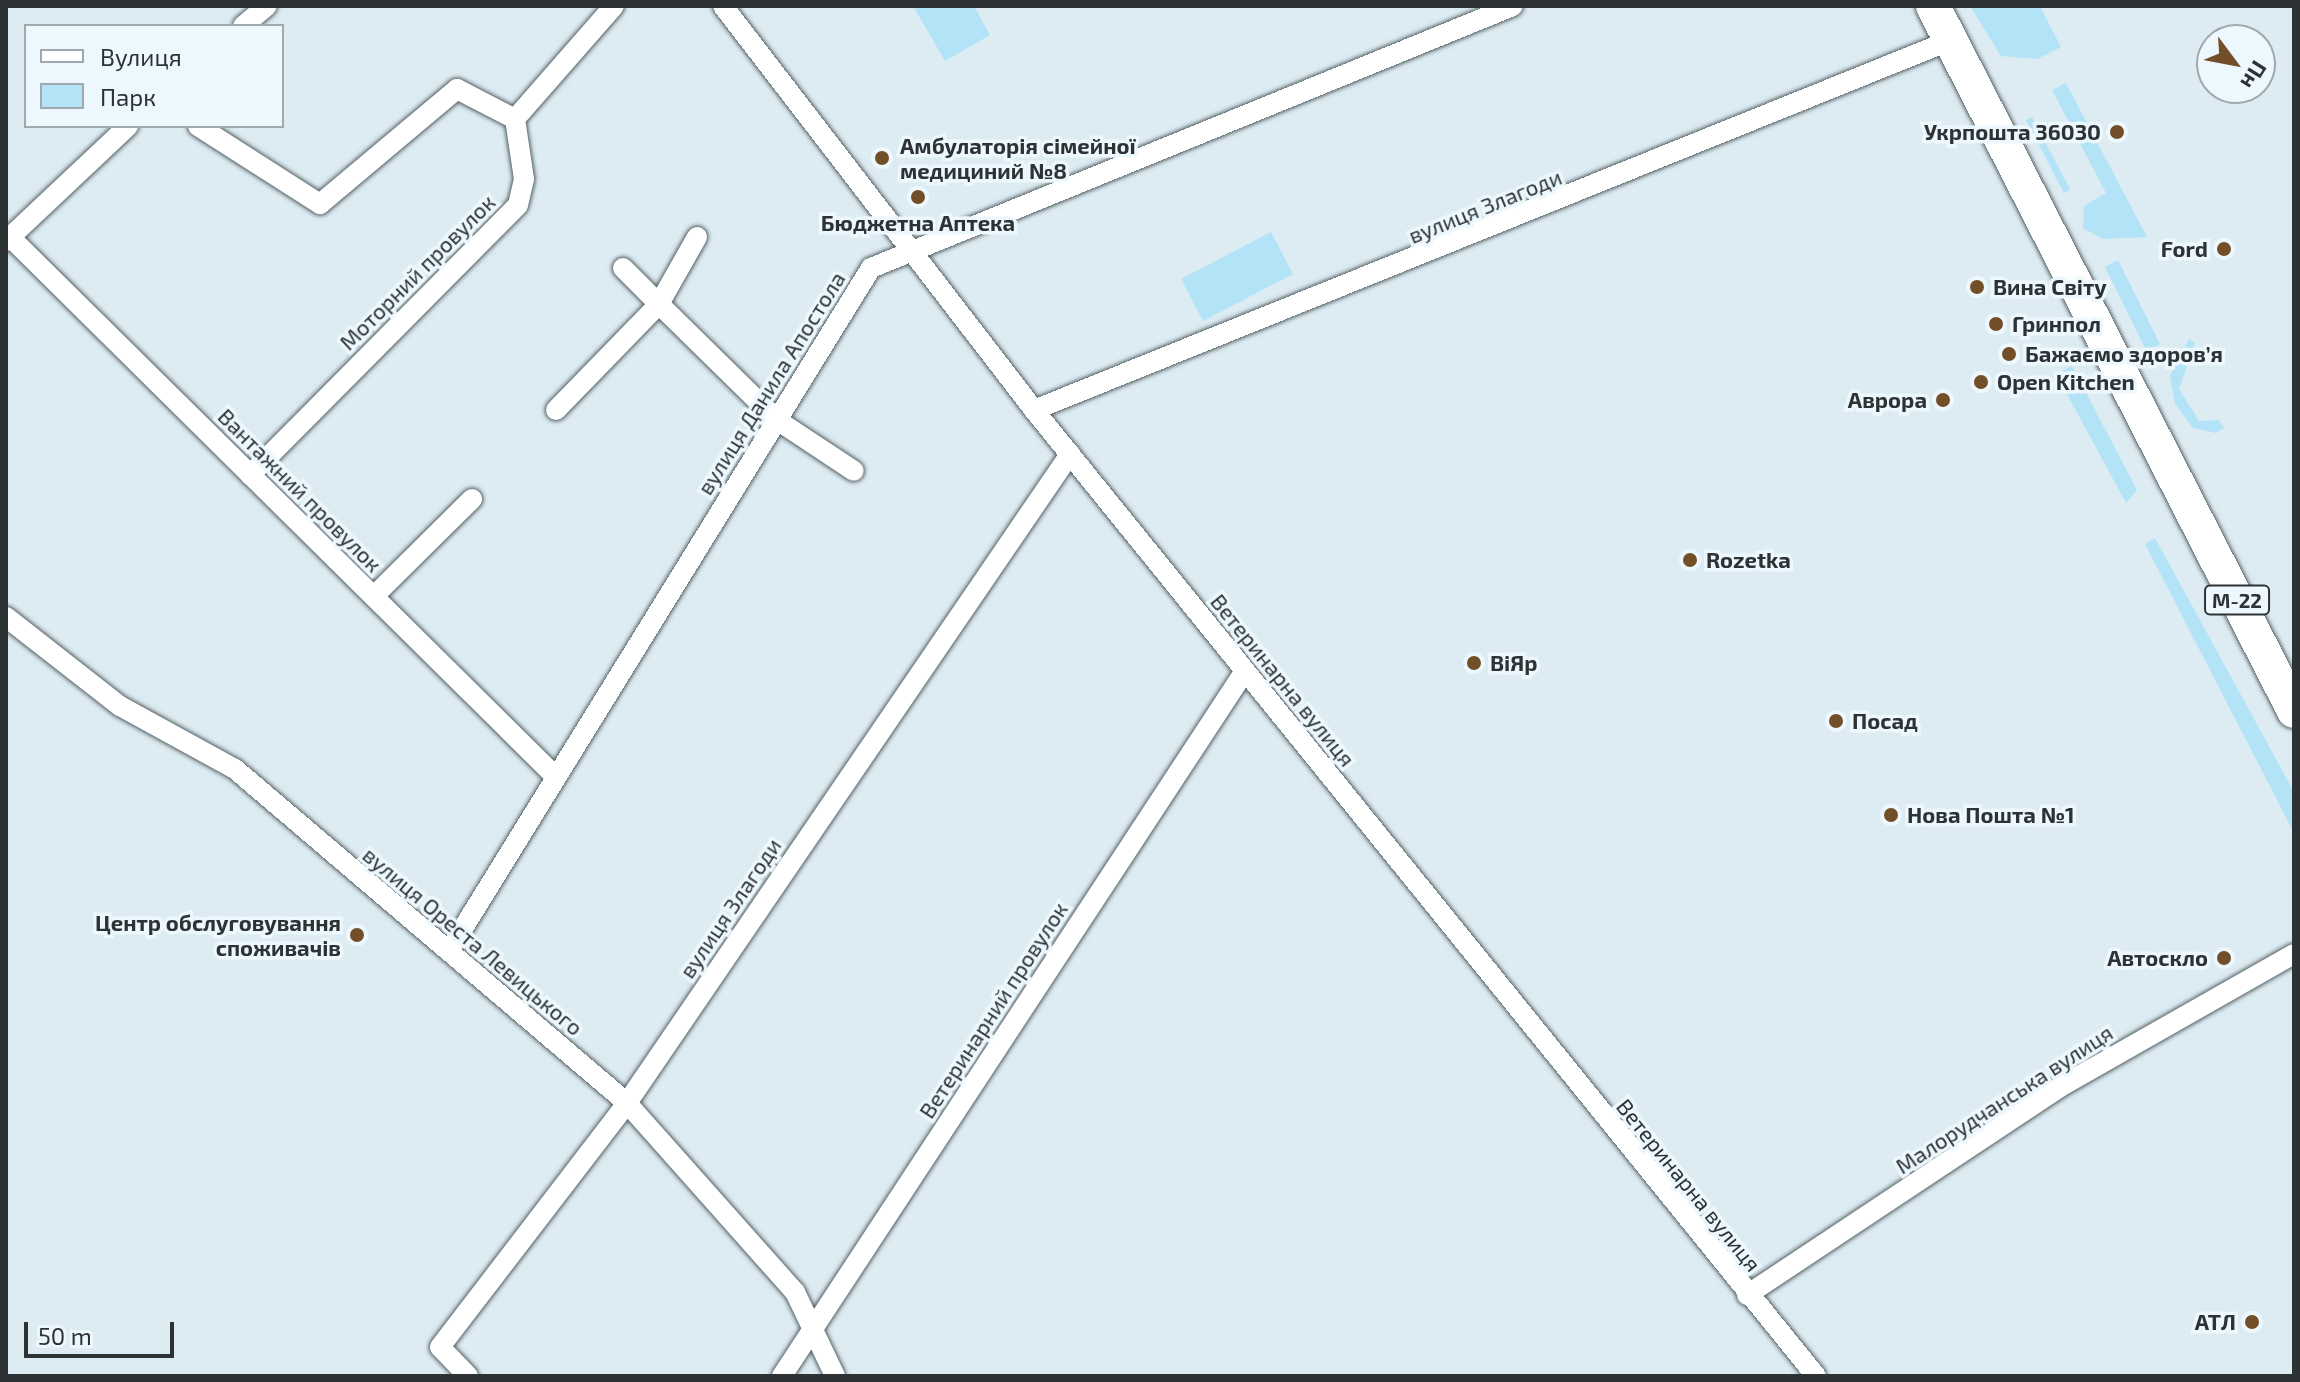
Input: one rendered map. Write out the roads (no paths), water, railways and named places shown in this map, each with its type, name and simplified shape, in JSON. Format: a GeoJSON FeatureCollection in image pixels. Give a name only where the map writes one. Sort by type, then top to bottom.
{"type":"FeatureCollection","features":[{"type":"Feature","properties":{"kind":"highway","name":"М-22"},"geometry":{"type":"LineString","coordinates":[[1933,6],[2294,711]]}},
{"type":"Feature","properties":{"kind":"street"},"geometry":{"type":"LineString","coordinates":[[245,24],[267,6]]}},
{"type":"Feature","properties":{"kind":"street"},"geometry":{"type":"LineString","coordinates":[[201,128],[320,204],[457,89],[515,119],[614,6]]}},
{"type":"Feature","properties":{"kind":"street","name":"вулиця Данила Апостола"},"geometry":{"type":"LineString","coordinates":[[449,951],[871,268],[1513,6]]}},
{"type":"Feature","properties":{"kind":"street","name":"Ветеринарна вулиця"},"geometry":{"type":"LineString","coordinates":[[729,8],[1034,410],[1747,1295],[1816,1376]]}},
{"type":"Feature","properties":{"kind":"street","name":"вулиця Злагоди"},"geometry":{"type":"LineString","coordinates":[[1034,410],[1951,40]]}},
{"type":"Feature","properties":{"kind":"street","name":"Моторний провулок"},"geometry":{"type":"LineString","coordinates":[[250,475],[518,205],[524,179],[515,119]]}},
{"type":"Feature","properties":{"kind":"street"},"geometry":{"type":"LineString","coordinates":[[8,239],[126,128]]}},
{"type":"Feature","properties":{"kind":"street"},"geometry":{"type":"LineString","coordinates":[[556,410],[659,304],[697,237]]}},
{"type":"Feature","properties":{"kind":"street","name":"Вантажний провулок"},"geometry":{"type":"LineString","coordinates":[[8,239],[556,777]]}},
{"type":"Feature","properties":{"kind":"street"},"geometry":{"type":"LineString","coordinates":[[623,268],[777,420],[854,471]]}},
{"type":"Feature","properties":{"kind":"street","name":"вулиця Злагоди"},"geometry":{"type":"LineString","coordinates":[[468,1376],[440,1347],[627,1103],[1070,454]]}},
{"type":"Feature","properties":{"kind":"street"},"geometry":{"type":"LineString","coordinates":[[374,596],[472,499]]}},
{"type":"Feature","properties":{"kind":"street","name":"вулиця Ореста Левицького"},"geometry":{"type":"LineString","coordinates":[[6,617],[120,706],[235,769],[627,1103],[795,1292],[835,1376]]}},
{"type":"Feature","properties":{"kind":"street","name":"Ветеринарний провулок"},"geometry":{"type":"LineString","coordinates":[[782,1376],[1245,671]]}},
{"type":"Feature","properties":{"kind":"street","name":"Малорудчанська вулиця"},"geometry":{"type":"LineString","coordinates":[[1747,1295],[2065,1084],[2294,954]]}},
{"type":"Feature","properties":{"kind":"place","name":"Укрпошта 36030"},"geometry":{"type":"Point","coordinates":[2117,132]}},
{"type":"Feature","properties":{"kind":"place","name":"Амбулаторія сімейної медициний №8"},"geometry":{"type":"Point","coordinates":[882,158]}},
{"type":"Feature","properties":{"kind":"place","name":"Бюджетна Аптека"},"geometry":{"type":"Point","coordinates":[918,197]}},
{"type":"Feature","properties":{"kind":"place","name":"Ford"},"geometry":{"type":"Point","coordinates":[2224,249]}},
{"type":"Feature","properties":{"kind":"place","name":"Вина Світу"},"geometry":{"type":"Point","coordinates":[1977,287]}},
{"type":"Feature","properties":{"kind":"place","name":"Гринпол"},"geometry":{"type":"Point","coordinates":[1996,324]}},
{"type":"Feature","properties":{"kind":"place","name":"Бажаємо здоровʼя"},"geometry":{"type":"Point","coordinates":[2009,354]}},
{"type":"Feature","properties":{"kind":"place","name":"Open Kitchen"},"geometry":{"type":"Point","coordinates":[1981,382]}},
{"type":"Feature","properties":{"kind":"place","name":"Аврора"},"geometry":{"type":"Point","coordinates":[1943,400]}},
{"type":"Feature","properties":{"kind":"place","name":"Rozetka"},"geometry":{"type":"Point","coordinates":[1690,560]}},
{"type":"Feature","properties":{"kind":"place","name":"ВіЯр"},"geometry":{"type":"Point","coordinates":[1474,663]}},
{"type":"Feature","properties":{"kind":"place","name":"Посад"},"geometry":{"type":"Point","coordinates":[1836,721]}},
{"type":"Feature","properties":{"kind":"place","name":"Нова Пошта №1"},"geometry":{"type":"Point","coordinates":[1891,815]}},
{"type":"Feature","properties":{"kind":"place","name":"Центр обслуговування споживачів"},"geometry":{"type":"Point","coordinates":[357,935]}},
{"type":"Feature","properties":{"kind":"place","name":"Автоскло"},"geometry":{"type":"Point","coordinates":[2224,958]}},
{"type":"Feature","properties":{"kind":"place","name":"АТЛ"},"geometry":{"type":"Point","coordinates":[2252,1322]}}]}
